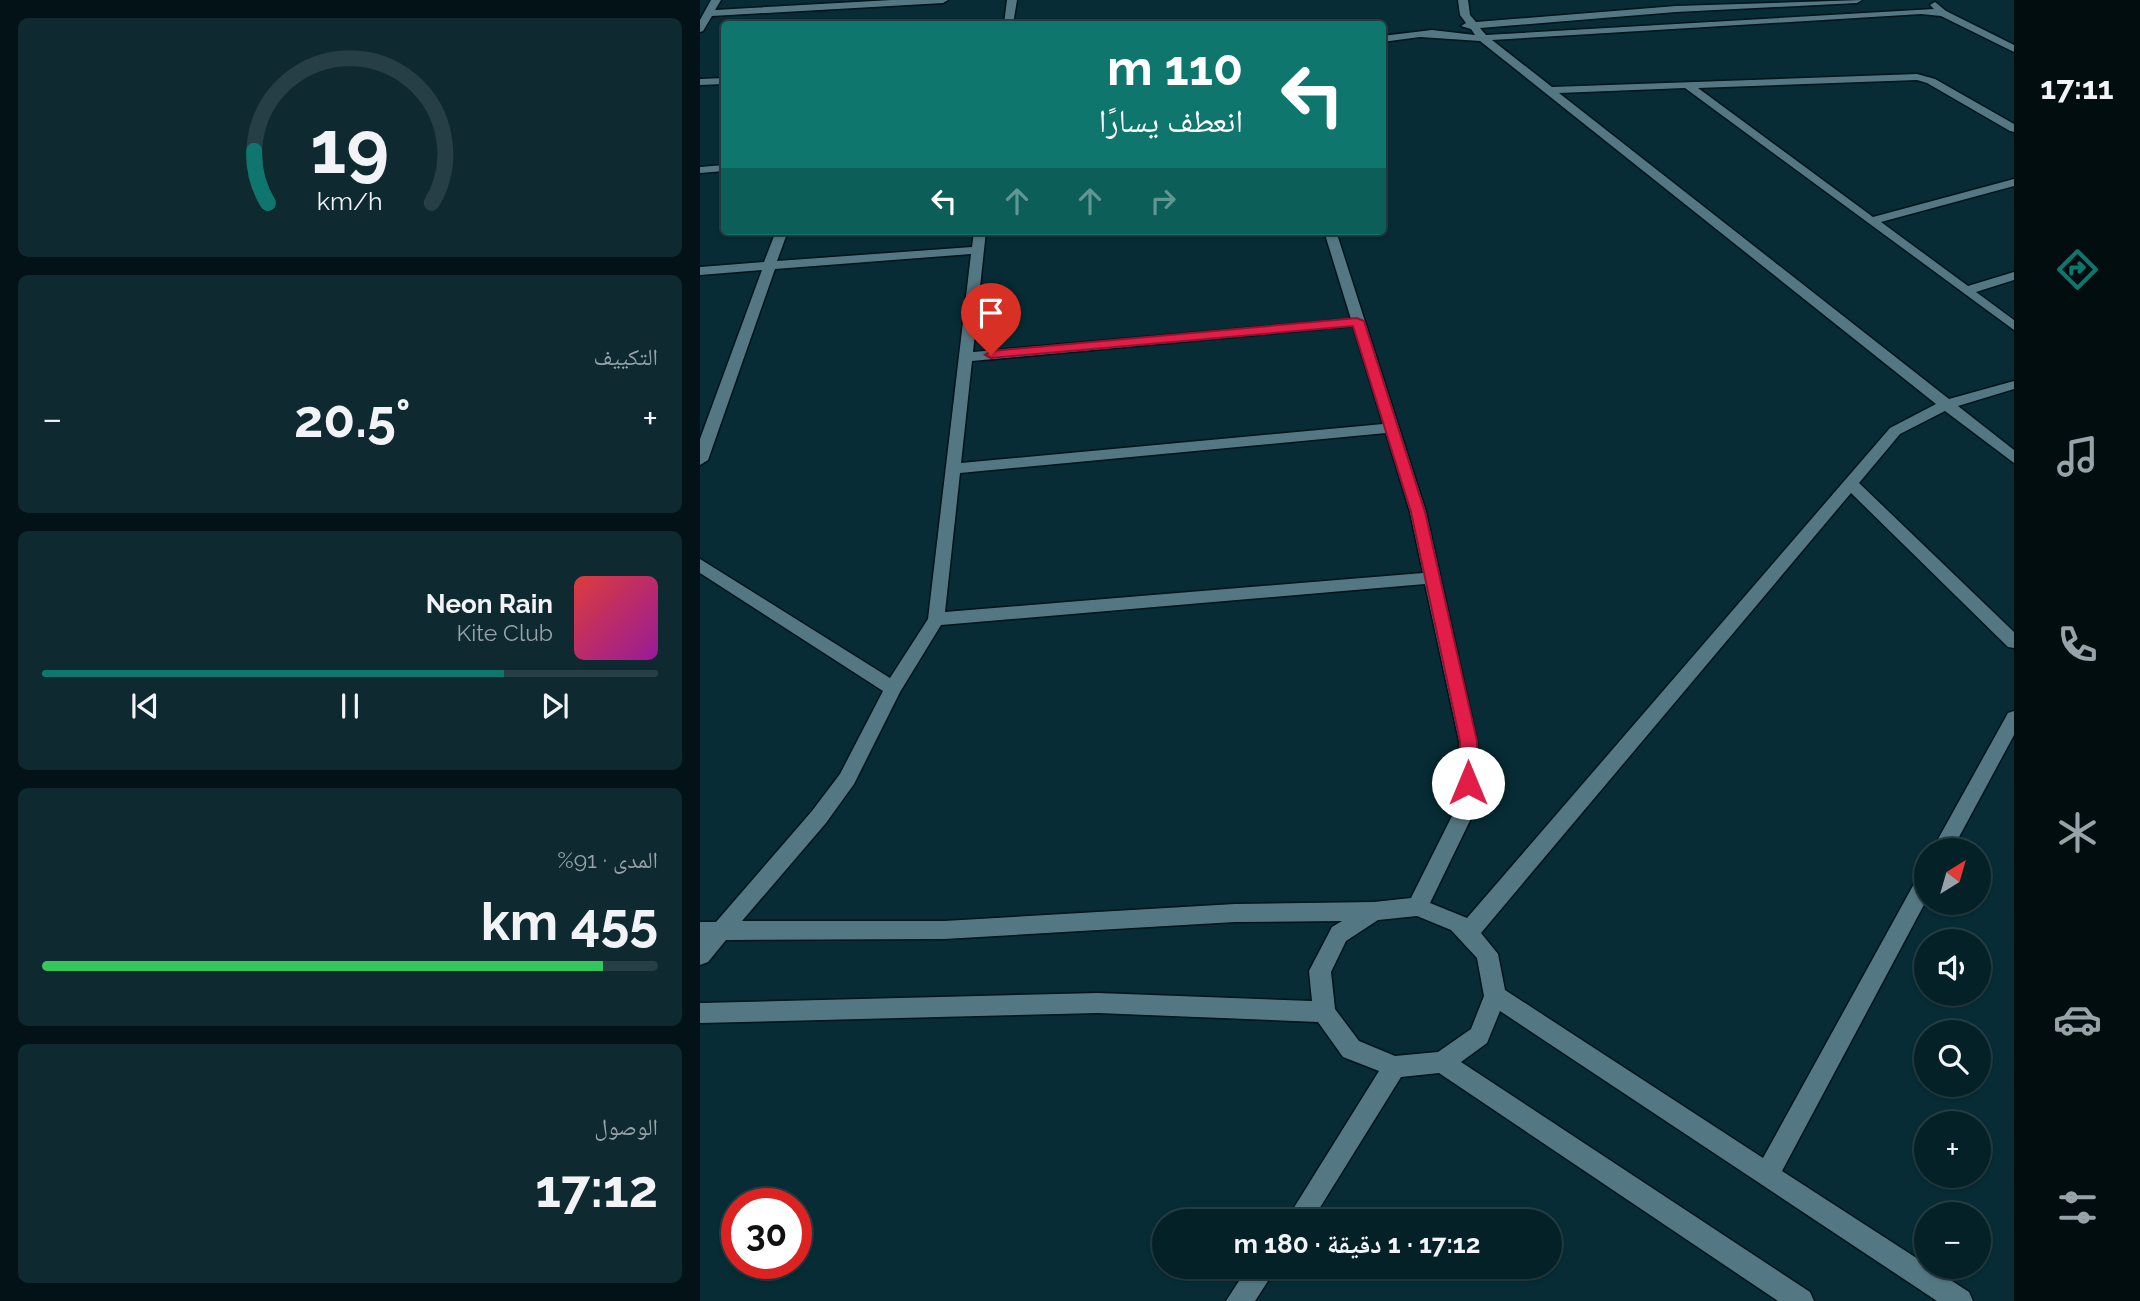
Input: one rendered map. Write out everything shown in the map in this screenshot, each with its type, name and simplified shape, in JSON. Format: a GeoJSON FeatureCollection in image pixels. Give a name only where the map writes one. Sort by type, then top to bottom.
{"type":"FeatureCollection","features":[{"type":"Feature","properties":{"kind":"street"},"geometry":{"type":"LineString","coordinates":[[700,29],[716,0]]}},
{"type":"Feature","properties":{"kind":"street"},"geometry":{"type":"LineString","coordinates":[[705,16],[852,2],[943,0]]}},
{"type":"Feature","properties":{"kind":"street"},"geometry":{"type":"LineString","coordinates":[[1009,21],[1012,0]]}},
{"type":"Feature","properties":{"kind":"street"},"geometry":{"type":"LineString","coordinates":[[1463,0],[1462,7],[1471,25],[1483,38],[1553,90],[2014,458]]}},
{"type":"Feature","properties":{"kind":"street"},"geometry":{"type":"LineString","coordinates":[[1386,39],[1423,35],[1471,25],[1675,5],[1857,0]]}},
{"type":"Feature","properties":{"kind":"street"},"geometry":{"type":"LineString","coordinates":[[1923,0],[2014,49]]}},
{"type":"Feature","properties":{"kind":"street"},"geometry":{"type":"LineString","coordinates":[[1714,4],[1719,22]]}},
{"type":"Feature","properties":{"kind":"street"},"geometry":{"type":"LineString","coordinates":[[1675,5],[1680,25]]}},
{"type":"Feature","properties":{"kind":"street"},"geometry":{"type":"LineString","coordinates":[[1423,35],[1483,38],[1921,11],[1944,13]]}},
{"type":"Feature","properties":{"kind":"street"},"geometry":{"type":"LineString","coordinates":[[1553,90],[1917,77],[1931,81],[2014,128]]}},
{"type":"Feature","properties":{"kind":"street"},"geometry":{"type":"LineString","coordinates":[[700,82],[721,81]]}},
{"type":"Feature","properties":{"kind":"street"},"geometry":{"type":"LineString","coordinates":[[1686,84],[2014,326]]}},
{"type":"Feature","properties":{"kind":"street"},"geometry":{"type":"LineString","coordinates":[[700,170],[721,168]]}},
{"type":"Feature","properties":{"kind":"street"},"geometry":{"type":"LineString","coordinates":[[1871,221],[2014,182]]}},
{"type":"Feature","properties":{"kind":"street"},"geometry":{"type":"LineString","coordinates":[[700,460],[781,235]]}},
{"type":"Feature","properties":{"kind":"street"},"geometry":{"type":"LineString","coordinates":[[700,955],[826,808],[875,729],[893,689],[936,619],[979,235]]}},
{"type":"Feature","properties":{"kind":"street"},"geometry":{"type":"LineString","coordinates":[[1331,235],[1418,512],[1468,741],[1468,804],[1417,907]]}},
{"type":"Feature","properties":{"kind":"street"},"geometry":{"type":"LineString","coordinates":[[700,271],[977,250]]}},
{"type":"Feature","properties":{"kind":"street"},"geometry":{"type":"LineString","coordinates":[[1966,290],[2014,276]]}},
{"type":"Feature","properties":{"kind":"street"},"geometry":{"type":"LineString","coordinates":[[965,357],[1357,321]]}},
{"type":"Feature","properties":{"kind":"street"},"geometry":{"type":"LineString","coordinates":[[1468,933],[1895,432],[1909,420],[2014,385]]}},
{"type":"Feature","properties":{"kind":"street"},"geometry":{"type":"LineString","coordinates":[[953,469],[1392,428]]}},
{"type":"Feature","properties":{"kind":"street"},"geometry":{"type":"LineString","coordinates":[[1851,484],[2014,642]]}},
{"type":"Feature","properties":{"kind":"street"},"geometry":{"type":"LineString","coordinates":[[700,565],[893,689]]}},
{"type":"Feature","properties":{"kind":"street"},"geometry":{"type":"LineString","coordinates":[[936,619],[1433,578]]}},
{"type":"Feature","properties":{"kind":"street"},"geometry":{"type":"LineString","coordinates":[[1949,838],[2014,718]]}},
{"type":"Feature","properties":{"kind":"street"},"geometry":{"type":"LineString","coordinates":[[1767,1175],[1914,903]]}},
{"type":"Feature","properties":{"kind":"street"},"geometry":{"type":"LineString","coordinates":[[700,931],[944,930],[1235,913],[1374,911],[1417,907],[1458,923],[1487,954],[1495,996],[1479,1035],[1442,1062],[1395,1067],[1352,1049],[1324,1013],[1320,971],[1339,934],[1374,911]]}},
{"type":"Feature","properties":{"kind":"street"},"geometry":{"type":"LineString","coordinates":[[1495,996],[1959,1301]]}},
{"type":"Feature","properties":{"kind":"street"},"geometry":{"type":"LineString","coordinates":[[700,1013],[1098,1003],[1324,1013]]}},
{"type":"Feature","properties":{"kind":"street"},"geometry":{"type":"LineString","coordinates":[[1442,1062],[1801,1301]]}},
{"type":"Feature","properties":{"kind":"street"},"geometry":{"type":"LineString","coordinates":[[1305,1209],[1395,1067]]}},
{"type":"Feature","properties":{"kind":"street"},"geometry":{"type":"LineString","coordinates":[[1239,1301],[1255,1279]]}},
{"type":"Feature","properties":{"kind":"route"},"geometry":{"type":"LineString","coordinates":[[991,355],[1357,321],[1418,512],[1468,741],[1468,783]]}}]}
